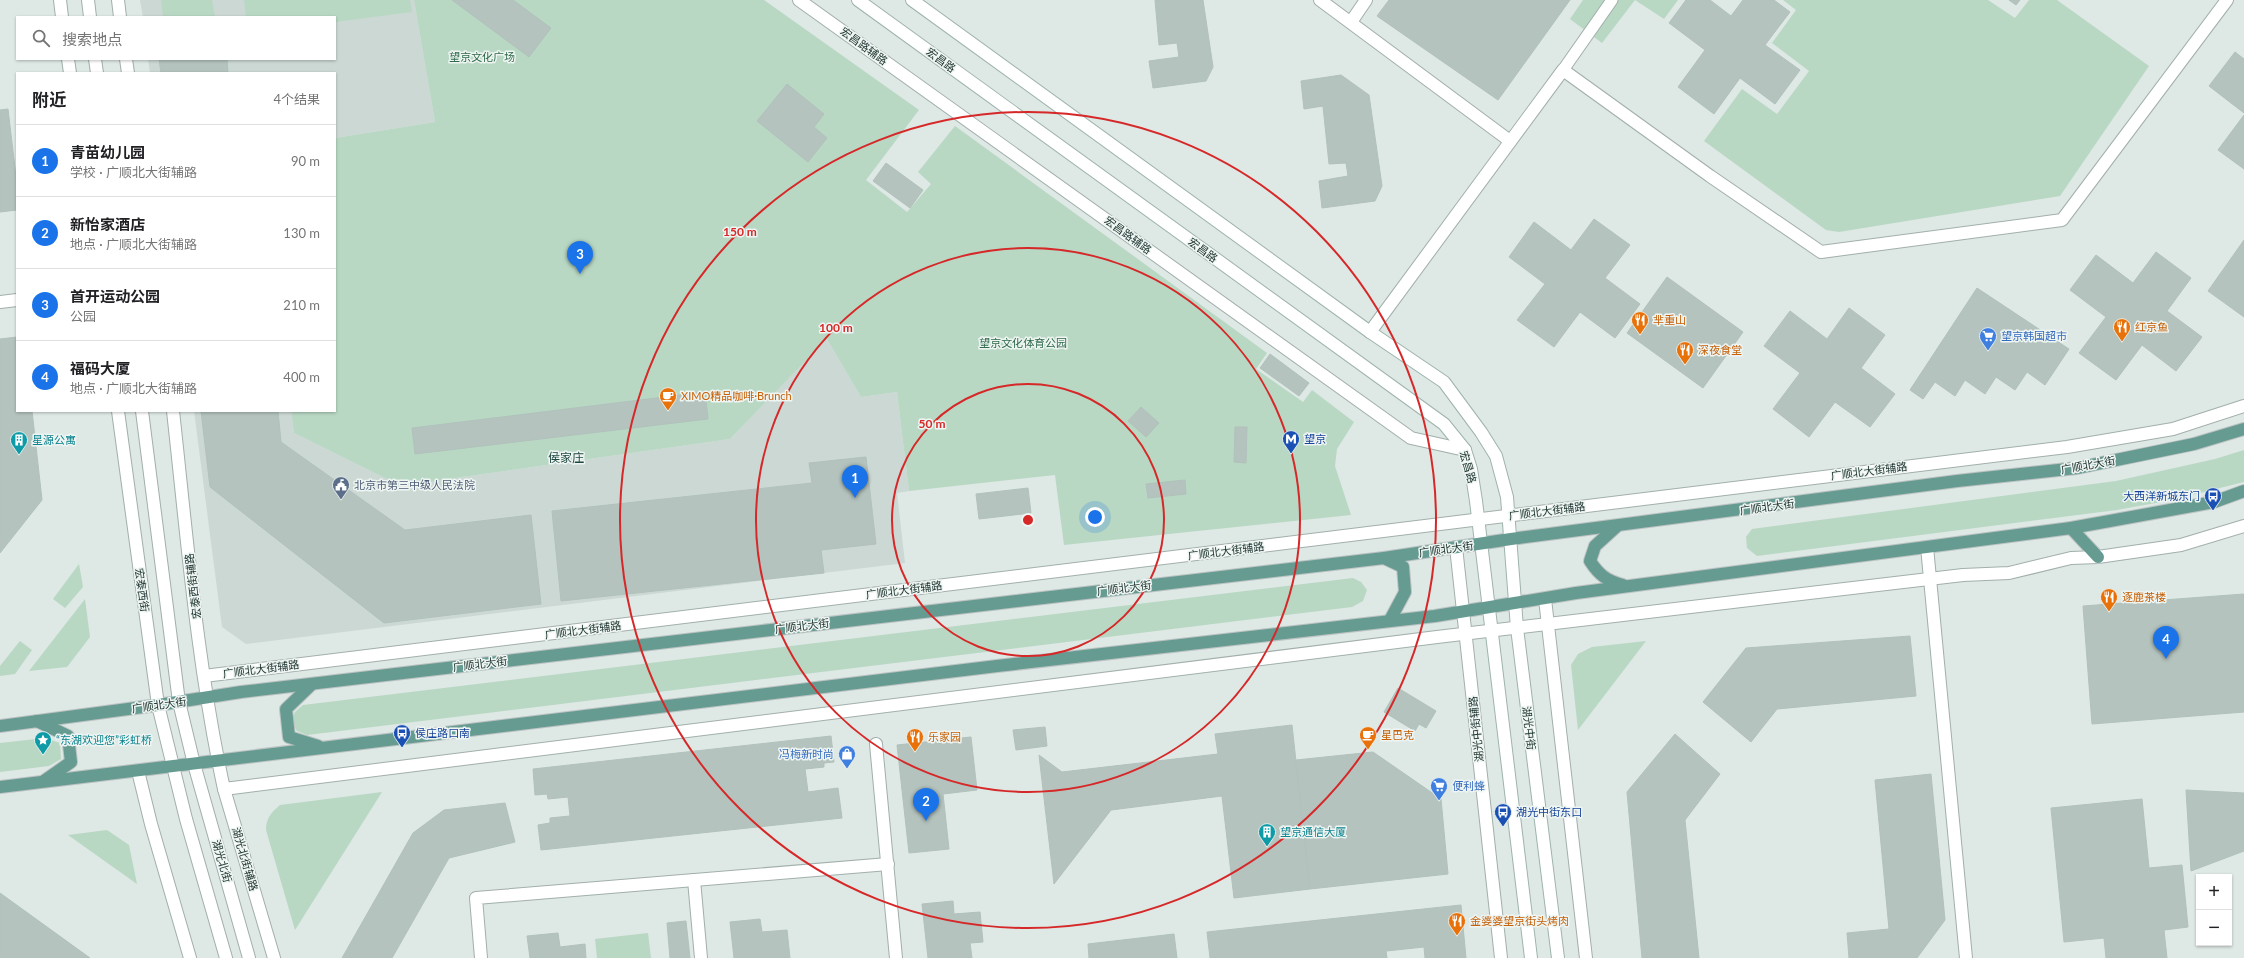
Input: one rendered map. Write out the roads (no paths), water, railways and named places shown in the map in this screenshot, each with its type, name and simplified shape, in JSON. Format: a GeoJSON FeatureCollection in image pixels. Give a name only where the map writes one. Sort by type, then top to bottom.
{"type":"FeatureCollection","features":[{"type":"Feature","properties":{"kind":"main road","name":"广顺北大街"},"geometry":{"type":"LineString","coordinates":[[0,726],[312,684],[1384,558],[1511,539],[1957,481],[2077,468],[2194,444],[2244,429]]}},
{"type":"Feature","properties":{"kind":"main road"},"geometry":{"type":"LineString","coordinates":[[0,787],[1463,612],[1628,586],[2071,528],[2214,502],[2244,491]]}},
{"type":"Feature","properties":{"kind":"main road"},"geometry":{"type":"LineString","coordinates":[[1618,526],[1595,546],[1590,561],[1597,572],[1608,581],[1628,586]]}},
{"type":"Feature","properties":{"kind":"main road"},"geometry":{"type":"LineString","coordinates":[[2071,528],[2098,557]]}},
{"type":"Feature","properties":{"kind":"main road"},"geometry":{"type":"LineString","coordinates":[[1384,558],[1403,567],[1405,592],[1390,620]]}},
{"type":"Feature","properties":{"kind":"main road"},"geometry":{"type":"LineString","coordinates":[[312,684],[286,709],[289,737],[322,748]]}},
{"type":"Feature","properties":{"kind":"main road"},"geometry":{"type":"LineString","coordinates":[[37,721],[68,736],[71,762],[43,782]]}},
{"type":"Feature","properties":{"kind":"street"},"geometry":{"type":"LineString","coordinates":[[60,0],[62,16]]}},
{"type":"Feature","properties":{"kind":"street"},"geometry":{"type":"LineString","coordinates":[[88,0],[90,16]]}},
{"type":"Feature","properties":{"kind":"street"},"geometry":{"type":"LineString","coordinates":[[118,0],[120,16]]}},
{"type":"Feature","properties":{"kind":"street","name":"宏昌路辅路"},"geometry":{"type":"LineString","coordinates":[[799,0],[1411,438],[1465,450]]}},
{"type":"Feature","properties":{"kind":"street","name":"宏昌路"},"geometry":{"type":"LineString","coordinates":[[858,0],[1444,424],[1465,450],[1471,469],[1481,544]]}},
{"type":"Feature","properties":{"kind":"street"},"geometry":{"type":"LineString","coordinates":[[912,0],[1370,332],[1563,70],[1612,0]]}},
{"type":"Feature","properties":{"kind":"street"},"geometry":{"type":"LineString","coordinates":[[1320,0],[1510,141]]}},
{"type":"Feature","properties":{"kind":"street"},"geometry":{"type":"LineString","coordinates":[[1351,22],[1366,0]]}},
{"type":"Feature","properties":{"kind":"street"},"geometry":{"type":"LineString","coordinates":[[1563,70],[1710,176],[1821,252],[2062,220],[2227,0]]}},
{"type":"Feature","properties":{"kind":"street"},"geometry":{"type":"LineString","coordinates":[[68,60],[70,72]]}},
{"type":"Feature","properties":{"kind":"street"},"geometry":{"type":"LineString","coordinates":[[95,60],[97,72]]}},
{"type":"Feature","properties":{"kind":"street"},"geometry":{"type":"LineString","coordinates":[[126,60],[128,72]]}},
{"type":"Feature","properties":{"kind":"street"},"geometry":{"type":"LineString","coordinates":[[0,302],[16,300]]}},
{"type":"Feature","properties":{"kind":"street","name":"湖光中街"},"geometry":{"type":"LineString","coordinates":[[1370,332],[1444,382],[1481,432],[1496,456],[1507,497],[1517,628],[1558,958]]}},
{"type":"Feature","properties":{"kind":"street","name":"广顺北大街辅路"},"geometry":{"type":"LineString","coordinates":[[204,676],[2067,447],[2173,429],[2244,406]]}},
{"type":"Feature","properties":{"kind":"street","name":"宏泰西街"},"geometry":{"type":"LineString","coordinates":[[118,412],[158,705],[173,767]]}},
{"type":"Feature","properties":{"kind":"street","name":"宏泰西街"},"geometry":{"type":"LineString","coordinates":[[142,412],[179,702],[194,764]]}},
{"type":"Feature","properties":{"kind":"street","name":"宏泰西街辅路"},"geometry":{"type":"LineString","coordinates":[[173,412],[204,676],[218,760]]}},
{"type":"Feature","properties":{"kind":"street"},"geometry":{"type":"LineString","coordinates":[[224,789],[1466,634],[1963,575],[2009,573],[2071,558],[2098,557],[2181,545],[2244,526]]}},
{"type":"Feature","properties":{"kind":"street"},"geometry":{"type":"LineString","coordinates":[[1481,544],[1531,958]]}},
{"type":"Feature","properties":{"kind":"street","name":"湖光中街辅路"},"geometry":{"type":"LineString","coordinates":[[1456,547],[1501,958]]}},
{"type":"Feature","properties":{"kind":"street"},"geometry":{"type":"LineString","coordinates":[[1927,547],[1966,958]]}},
{"type":"Feature","properties":{"kind":"street"},"geometry":{"type":"LineString","coordinates":[[1545,599],[1586,958]]}},
{"type":"Feature","properties":{"kind":"street"},"geometry":{"type":"LineString","coordinates":[[876,744],[896,958]]}},
{"type":"Feature","properties":{"kind":"street","name":"湖光北街辅路"},"geometry":{"type":"LineString","coordinates":[[218,760],[224,789],[274,958]]}},
{"type":"Feature","properties":{"kind":"street","name":"湖光北街"},"geometry":{"type":"LineString","coordinates":[[194,764],[249,958]]}},
{"type":"Feature","properties":{"kind":"street","name":"湖光北街"},"geometry":{"type":"LineString","coordinates":[[173,767],[226,958]]}},
{"type":"Feature","properties":{"kind":"street"},"geometry":{"type":"LineString","coordinates":[[138,771],[151,824],[190,958]]}},
{"type":"Feature","properties":{"kind":"street"},"geometry":{"type":"LineString","coordinates":[[481,958],[476,898],[888,864]]}},
{"type":"Feature","properties":{"kind":"street"},"geometry":{"type":"LineString","coordinates":[[694,880],[701,958]]}},
{"type":"Feature","properties":{"kind":"place","name":"首开运动公园"},"geometry":{"type":"Point","coordinates":[580,274]}},
{"type":"Feature","properties":{"kind":"place","name":"芈重山"},"geometry":{"type":"Point","coordinates":[1640,335]}},
{"type":"Feature","properties":{"kind":"place","name":"红京鱼"},"geometry":{"type":"Point","coordinates":[2122,342]}},
{"type":"Feature","properties":{"kind":"place","name":"望京韩国超市"},"geometry":{"type":"Point","coordinates":[1988,351]}},
{"type":"Feature","properties":{"kind":"place","name":"深夜食堂"},"geometry":{"type":"Point","coordinates":[1685,365]}},
{"type":"Feature","properties":{"kind":"place","name":"XIMO精品咖啡·Brunch"},"geometry":{"type":"Point","coordinates":[668,411]}},
{"type":"Feature","properties":{"kind":"place","name":"望京"},"geometry":{"type":"Point","coordinates":[1291,454]}},
{"type":"Feature","properties":{"kind":"place","name":"星源公寓"},"geometry":{"type":"Point","coordinates":[19,455]}},
{"type":"Feature","properties":{"kind":"place","name":"青苗幼儿园"},"geometry":{"type":"Point","coordinates":[855,498]}},
{"type":"Feature","properties":{"kind":"place","name":"北京市第三中级人民法院"},"geometry":{"type":"Point","coordinates":[341,500]}},
{"type":"Feature","properties":{"kind":"place","name":"大西洋新城东门"},"geometry":{"type":"Point","coordinates":[2213,511]}},
{"type":"Feature","properties":{"kind":"place","name":"逐鹿茶楼"},"geometry":{"type":"Point","coordinates":[2109,612]}},
{"type":"Feature","properties":{"kind":"place","name":"福码大厦"},"geometry":{"type":"Point","coordinates":[2166,659]}},
{"type":"Feature","properties":{"kind":"place","name":"侯庄路口南"},"geometry":{"type":"Point","coordinates":[402,748]}},
{"type":"Feature","properties":{"kind":"place","name":"星巴克"},"geometry":{"type":"Point","coordinates":[1368,750]}},
{"type":"Feature","properties":{"kind":"place","name":"乐家园"},"geometry":{"type":"Point","coordinates":[915,752]}},
{"type":"Feature","properties":{"kind":"place","name":"“东湖欢迎您”彩虹桥"},"geometry":{"type":"Point","coordinates":[43,755]}},
{"type":"Feature","properties":{"kind":"place","name":"冯梅新时尚"},"geometry":{"type":"Point","coordinates":[847,769]}},
{"type":"Feature","properties":{"kind":"place","name":"便利蜂"},"geometry":{"type":"Point","coordinates":[1439,801]}},
{"type":"Feature","properties":{"kind":"place","name":"新怡家酒店"},"geometry":{"type":"Point","coordinates":[926,821]}},
{"type":"Feature","properties":{"kind":"place","name":"湖光中街东口"},"geometry":{"type":"Point","coordinates":[1503,827]}},
{"type":"Feature","properties":{"kind":"place","name":"望京通信大厦"},"geometry":{"type":"Point","coordinates":[1267,847]}},
{"type":"Feature","properties":{"kind":"place","name":"金婆婆望京街头烤肉"},"geometry":{"type":"Point","coordinates":[1457,936]}},
{"type":"Feature","properties":{"kind":"district","name":"侯家庄"},"geometry":{"type":"Point","coordinates":[566,458]}},
{"type":"Feature","properties":{"kind":"park label","name":"望京文化广场"},"geometry":{"type":"Point","coordinates":[482,57]}},
{"type":"Feature","properties":{"kind":"park label","name":"望京文化体育公园"},"geometry":{"type":"Point","coordinates":[1023,343]}}]}
